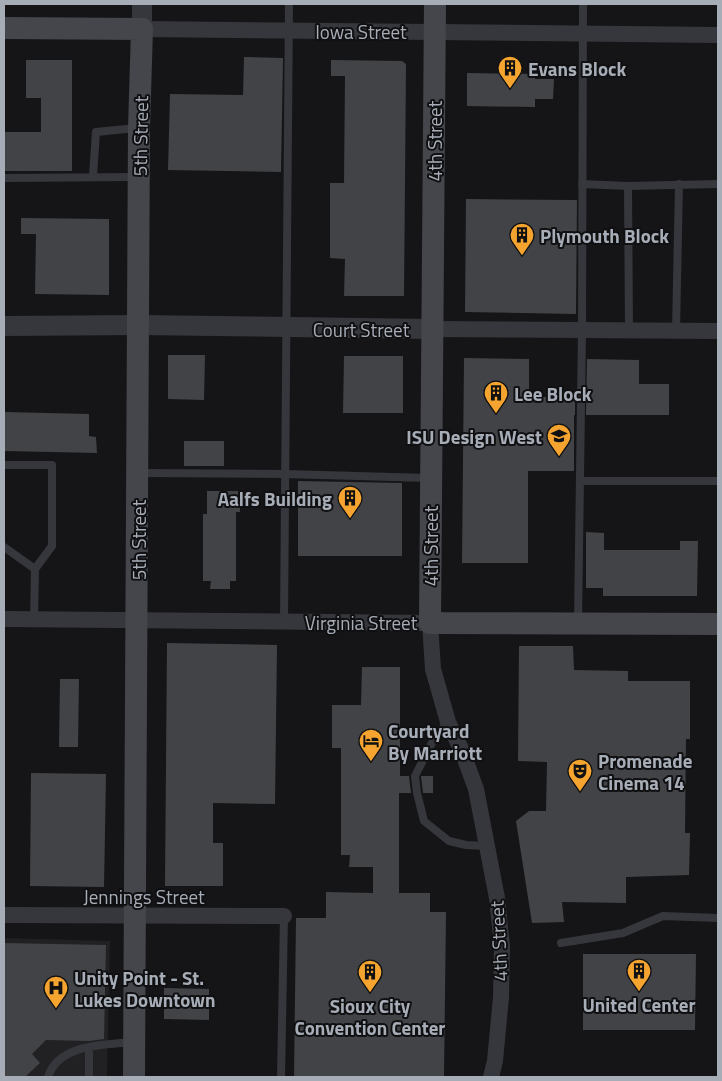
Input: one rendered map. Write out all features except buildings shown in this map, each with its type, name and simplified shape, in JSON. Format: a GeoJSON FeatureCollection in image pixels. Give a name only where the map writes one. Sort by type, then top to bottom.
{"type":"FeatureCollection","features":[{"type":"Feature","properties":{"kind":"main road","name":"4th Street"},"geometry":{"type":"LineString","coordinates":[[430,623],[435,4]]}},
{"type":"Feature","properties":{"kind":"main road","name":"Iowa Street"},"geometry":{"type":"LineString","coordinates":[[4,28],[142,29]]}},
{"type":"Feature","properties":{"kind":"main road","name":"5th Street"},"geometry":{"type":"LineString","coordinates":[[134,1077],[138,620],[139,128],[142,29]]}},
{"type":"Feature","properties":{"kind":"main road","name":"Virginia Street"},"geometry":{"type":"LineString","coordinates":[[430,623],[718,624]]}},
{"type":"Feature","properties":{"kind":"street","name":"5th Street"},"geometry":{"type":"LineString","coordinates":[[142,4],[142,29]]}},
{"type":"Feature","properties":{"kind":"street","name":"Iowa Street"},"geometry":{"type":"LineString","coordinates":[[142,29],[582,32],[718,35]]}},
{"type":"Feature","properties":{"kind":"street","name":"Court Street"},"geometry":{"type":"LineString","coordinates":[[4,326],[139,325],[718,331]]}},
{"type":"Feature","properties":{"kind":"street","name":"Virginia Street"},"geometry":{"type":"LineString","coordinates":[[4,619],[430,623]]}},
{"type":"Feature","properties":{"kind":"street","name":"4th Street"},"geometry":{"type":"LineString","coordinates":[[430,623],[433,669],[448,722],[462,751],[476,789],[497,898],[502,946],[501,997],[495,1061],[490,1077]]}},
{"type":"Feature","properties":{"kind":"street","name":"Jennings Street"},"geometry":{"type":"LineString","coordinates":[[4,915],[284,916]]}},
{"type":"Feature","properties":{"kind":"lane"},"geometry":{"type":"LineString","coordinates":[[284,622],[289,4]]}},
{"type":"Feature","properties":{"kind":"lane"},"geometry":{"type":"LineString","coordinates":[[578,623],[582,331],[583,4]]}},
{"type":"Feature","properties":{"kind":"lane"},"geometry":{"type":"LineString","coordinates":[[93,176],[96,132],[139,128]]}},
{"type":"Feature","properties":{"kind":"lane"},"geometry":{"type":"LineString","coordinates":[[4,178],[139,177]]}},
{"type":"Feature","properties":{"kind":"lane"},"geometry":{"type":"LineString","coordinates":[[582,184],[628,186],[718,184]]}},
{"type":"Feature","properties":{"kind":"lane"},"geometry":{"type":"LineString","coordinates":[[676,331],[679,184]]}},
{"type":"Feature","properties":{"kind":"lane"},"geometry":{"type":"LineString","coordinates":[[628,186],[629,331]]}},
{"type":"Feature","properties":{"kind":"lane"},"geometry":{"type":"LineString","coordinates":[[4,465],[52,465],[52,546],[35,569],[34,620]]}},
{"type":"Feature","properties":{"kind":"lane"},"geometry":{"type":"LineString","coordinates":[[138,473],[286,474],[430,478]]}},
{"type":"Feature","properties":{"kind":"lane"},"geometry":{"type":"LineString","coordinates":[[580,481],[718,480]]}},
{"type":"Feature","properties":{"kind":"lane"},"geometry":{"type":"LineString","coordinates":[[4,547],[35,569]]}},
{"type":"Feature","properties":{"kind":"lane"},"geometry":{"type":"LineString","coordinates":[[448,722],[435,737],[415,776],[424,821],[449,841],[466,845],[487,846]]}},
{"type":"Feature","properties":{"kind":"lane"},"geometry":{"type":"LineString","coordinates":[[281,1077],[284,916]]}},
{"type":"Feature","properties":{"kind":"lane"},"geometry":{"type":"LineString","coordinates":[[562,943],[623,933],[663,916],[718,918]]}},
{"type":"Feature","properties":{"kind":"lane"},"geometry":{"type":"LineString","coordinates":[[48,1077],[50,1070],[63,1056],[89,1047],[134,1042]]}},
{"type":"Feature","properties":{"kind":"lane"},"geometry":{"type":"LineString","coordinates":[[89,1047],[89,1077]]}},
{"type":"Feature","properties":{"kind":"shaded area","name":"Unity Point - St. Lukes Downtown"},"geometry":{"type":"Polygon","coordinates":[[[4,938],[110,941],[107,1077],[4,1077],[4,938]]]}},
{"type":"Feature","properties":{"kind":"place","name":"Evans Block"},"geometry":{"type":"Point","coordinates":[510,89]}},
{"type":"Feature","properties":{"kind":"place","name":"Plymouth Block"},"geometry":{"type":"Point","coordinates":[522,256]}},
{"type":"Feature","properties":{"kind":"place","name":"Lee Block"},"geometry":{"type":"Point","coordinates":[496,414]}},
{"type":"Feature","properties":{"kind":"place","name":"ISU Design West"},"geometry":{"type":"Point","coordinates":[559,457]}},
{"type":"Feature","properties":{"kind":"place","name":"Aalfs Building"},"geometry":{"type":"Point","coordinates":[350,519]}},
{"type":"Feature","properties":{"kind":"place","name":"Courtyard By Marriott"},"geometry":{"type":"Point","coordinates":[371,762]}},
{"type":"Feature","properties":{"kind":"place","name":"Promenade Cinema 14"},"geometry":{"type":"Point","coordinates":[580,792]}},
{"type":"Feature","properties":{"kind":"place","name":"United Center"},"geometry":{"type":"Point","coordinates":[639,992]}},
{"type":"Feature","properties":{"kind":"place","name":"Sioux City Convention Center"},"geometry":{"type":"Point","coordinates":[370,993]}},
{"type":"Feature","properties":{"kind":"place","name":"Unity Point - St. Lukes Downtown"},"geometry":{"type":"Point","coordinates":[56,1009]}}]}
